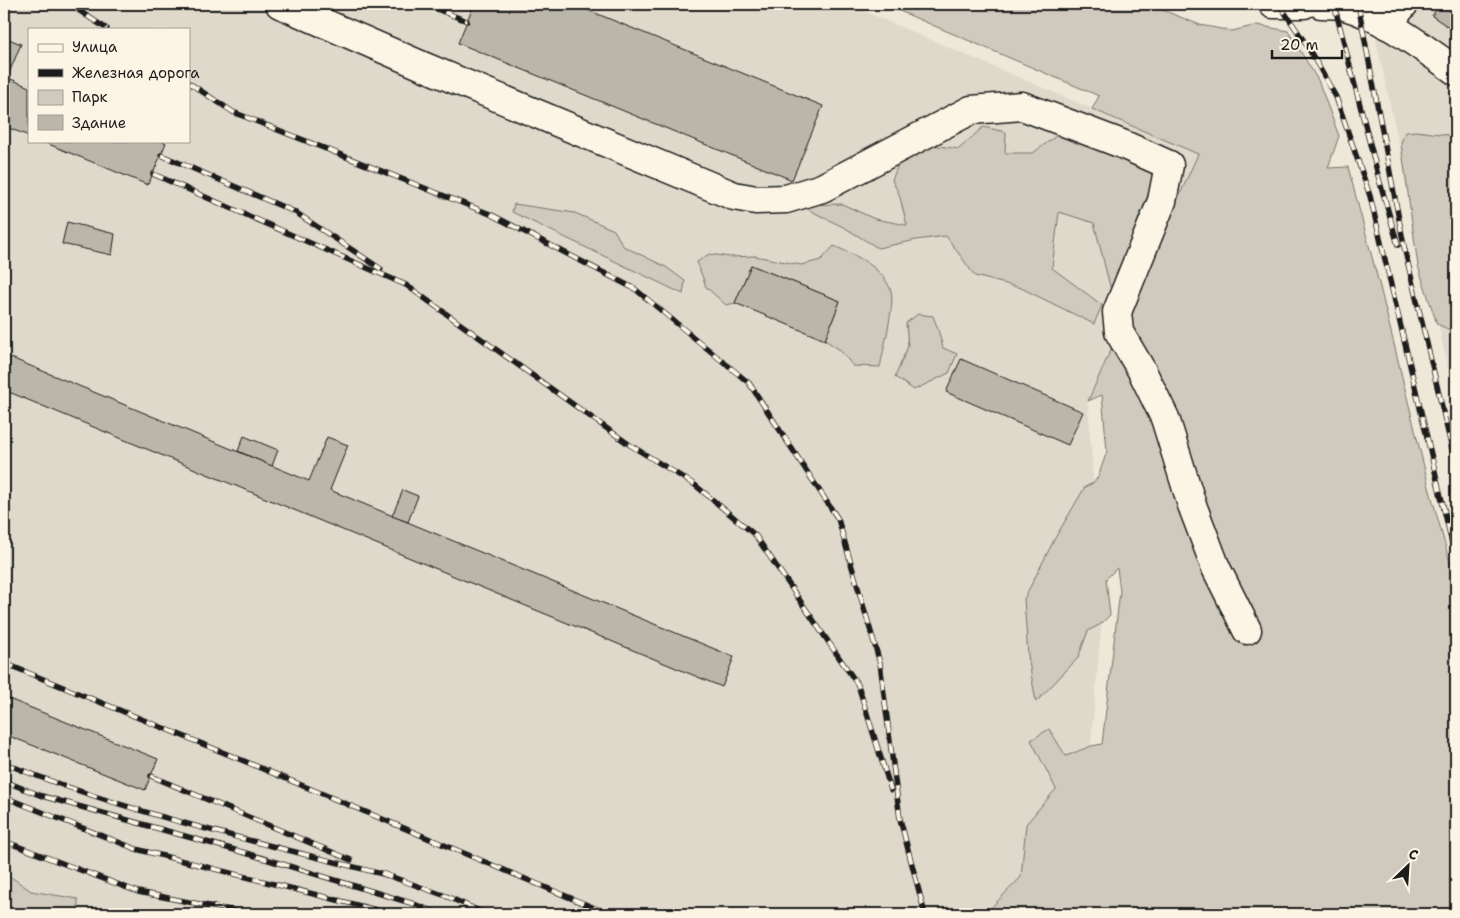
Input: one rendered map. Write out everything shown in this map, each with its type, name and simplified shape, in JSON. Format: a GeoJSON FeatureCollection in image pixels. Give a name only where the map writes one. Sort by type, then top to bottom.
{"type":"FeatureCollection","features":[{"type":"Feature","properties":{"kind":"street"},"geometry":{"type":"LineString","coordinates":[[280,4],[425,67],[734,196],[756,200],[786,199],[822,188],[971,110],[1022,106],[1122,144],[1169,165],[1162,201],[1117,312],[1119,332],[1142,371],[1164,418],[1192,505],[1216,568],[1247,630]]}},
{"type":"Feature","properties":{"kind":"street"},"geometry":{"type":"LineString","coordinates":[[1273,4],[1304,4]]}},
{"type":"Feature","properties":{"kind":"street"},"geometry":{"type":"LineString","coordinates":[[1321,4],[1343,5],[1359,11],[1387,25],[1456,71]]}},
{"type":"Feature","properties":{"kind":"street"},"geometry":{"type":"LineString","coordinates":[[1387,25],[1404,4]]}},
{"type":"Feature","properties":{"kind":"shaded area"},"geometry":{"type":"Polygon","coordinates":[[[4,4],[847,4],[1198,154],[1088,401],[1102,618],[1076,914],[4,914],[4,4]]]}},
{"type":"Feature","properties":{"kind":"shaded area"},"geometry":{"type":"Polygon","coordinates":[[[1375,4],[1456,4],[1456,405],[1376,40],[1401,6],[1375,4]]]}},
{"type":"Feature","properties":{"kind":"green space"},"geometry":{"type":"Polygon","coordinates":[[[883,4],[1148,4],[1200,25],[1232,31],[1257,25],[1288,31],[1318,80],[1339,136],[1328,168],[1348,167],[1380,287],[1429,487],[1456,584],[1456,914],[985,914],[1021,877],[1026,824],[1056,789],[1031,740],[1049,729],[1066,756],[1091,746],[1102,744],[1120,591],[1117,568],[1106,579],[1110,615],[1101,624],[1088,631],[1078,658],[1036,702],[1028,656],[1024,599],[1054,540],[1085,487],[1093,483],[1098,477],[1107,451],[1102,395],[1088,401],[1198,154],[1092,109],[1099,96],[883,4]]]}},
{"type":"Feature","properties":{"kind":"green space"},"geometry":{"type":"Polygon","coordinates":[[[983,127],[1006,132],[1005,153],[1033,153],[1064,130],[1156,174],[1111,290],[1094,223],[1059,212],[1052,268],[1102,305],[1094,324],[1021,288],[975,276],[946,236],[878,248],[845,228],[799,205],[842,204],[875,219],[907,225],[899,194],[892,180],[901,157],[925,144],[959,149],[983,127]]]}},
{"type":"Feature","properties":{"kind":"green space"},"geometry":{"type":"Polygon","coordinates":[[[1416,131],[1456,136],[1456,329],[1448,329],[1437,324],[1418,266],[1401,143],[1405,132],[1416,131]]]}},
{"type":"Feature","properties":{"kind":"green space"},"geometry":{"type":"Polygon","coordinates":[[[514,204],[575,213],[614,230],[623,246],[666,267],[685,281],[683,294],[512,212],[514,204]]]}},
{"type":"Feature","properties":{"kind":"green space"},"geometry":{"type":"Polygon","coordinates":[[[834,246],[859,258],[875,269],[882,275],[891,291],[890,317],[880,367],[853,366],[840,350],[825,340],[840,301],[751,265],[735,303],[726,305],[706,287],[697,262],[709,254],[730,257],[755,256],[801,265],[821,260],[834,246]]]}},
{"type":"Feature","properties":{"kind":"green space"},"geometry":{"type":"Polygon","coordinates":[[[918,314],[933,316],[943,348],[957,354],[949,373],[914,390],[895,377],[908,346],[906,323],[918,314]]]}},
{"type":"Feature","properties":{"kind":"green space"},"geometry":{"type":"Polygon","coordinates":[[[4,875],[14,879],[31,891],[78,899],[78,914],[4,914],[4,875]]]}},
{"type":"Feature","properties":{"kind":"building"},"geometry":{"type":"Polygon","coordinates":[[[474,4],[573,4],[823,106],[792,180],[458,43],[474,4]]]}},
{"type":"Feature","properties":{"kind":"building"},"geometry":{"type":"Polygon","coordinates":[[[1440,4],[1456,4],[1456,32],[1432,16],[1440,4]]]}},
{"type":"Feature","properties":{"kind":"building"},"geometry":{"type":"Polygon","coordinates":[[[4,37],[21,44],[7,78],[4,76],[4,37]]]}},
{"type":"Feature","properties":{"kind":"building"},"geometry":{"type":"Polygon","coordinates":[[[4,76],[28,87],[28,136],[4,126],[4,76]]]}},
{"type":"Feature","properties":{"kind":"building"},"geometry":{"type":"Polygon","coordinates":[[[43,142],[166,143],[148,185],[43,142]]]}},
{"type":"Feature","properties":{"kind":"building"},"geometry":{"type":"Polygon","coordinates":[[[67,222],[115,234],[112,255],[62,244],[67,222]]]}},
{"type":"Feature","properties":{"kind":"building"},"geometry":{"type":"Polygon","coordinates":[[[751,265],[840,301],[825,340],[735,303],[751,265]]]}},
{"type":"Feature","properties":{"kind":"building"},"geometry":{"type":"Polygon","coordinates":[[[4,355],[309,481],[327,437],[348,445],[330,490],[734,657],[722,687],[4,390],[4,355]]]}},
{"type":"Feature","properties":{"kind":"building"},"geometry":{"type":"Polygon","coordinates":[[[961,359],[1083,412],[1068,445],[946,392],[961,359]]]}},
{"type":"Feature","properties":{"kind":"building"},"geometry":{"type":"Polygon","coordinates":[[[244,436],[278,450],[272,466],[238,451],[244,436]]]}},
{"type":"Feature","properties":{"kind":"building"},"geometry":{"type":"Polygon","coordinates":[[[403,490],[418,496],[408,522],[392,516],[403,490]]]}},
{"type":"Feature","properties":{"kind":"building"},"geometry":{"type":"Polygon","coordinates":[[[4,697],[158,759],[145,790],[4,734],[4,697]]]}},
{"type":"Feature","properties":{"kind":"railway"},"geometry":{"type":"LineString","coordinates":[[69,4],[105,28]]}},
{"type":"Feature","properties":{"kind":"railway"},"geometry":{"type":"LineString","coordinates":[[424,4],[467,21]]}},
{"type":"Feature","properties":{"kind":"railway"},"geometry":{"type":"LineString","coordinates":[[1279,4],[1306,44],[1336,97],[1370,196],[1456,560]]}},
{"type":"Feature","properties":{"kind":"railway"},"geometry":{"type":"LineString","coordinates":[[1334,4],[1398,245]]}},
{"type":"Feature","properties":{"kind":"railway"},"geometry":{"type":"LineString","coordinates":[[1358,4],[1405,251],[1456,466]]}},
{"type":"Feature","properties":{"kind":"railway"},"geometry":{"type":"LineString","coordinates":[[190,84],[233,112],[490,214],[635,289],[749,383],[838,519],[880,663],[900,819],[925,914]]}},
{"type":"Feature","properties":{"kind":"railway"},"geometry":{"type":"LineString","coordinates":[[161,155],[295,212],[381,269]]}},
{"type":"Feature","properties":{"kind":"railway"},"geometry":{"type":"LineString","coordinates":[[153,174],[406,285],[630,445],[695,485],[755,535],[858,685],[891,790]]}},
{"type":"Feature","properties":{"kind":"railway"},"geometry":{"type":"LineString","coordinates":[[4,663],[609,914]]}},
{"type":"Feature","properties":{"kind":"railway"},"geometry":{"type":"LineString","coordinates":[[4,763],[50,781],[145,812],[386,875]]}},
{"type":"Feature","properties":{"kind":"railway"},"geometry":{"type":"LineString","coordinates":[[151,776],[351,860]]}},
{"type":"Feature","properties":{"kind":"railway"},"geometry":{"type":"LineString","coordinates":[[4,781],[42,796],[249,854],[414,904],[440,914]]}},
{"type":"Feature","properties":{"kind":"railway"},"geometry":{"type":"LineString","coordinates":[[4,797],[136,849],[392,914]]}},
{"type":"Feature","properties":{"kind":"railway"},"geometry":{"type":"LineString","coordinates":[[4,841],[138,892],[250,914]]}},
{"type":"Feature","properties":{"kind":"railway"},"geometry":{"type":"LineString","coordinates":[[381,873],[446,896],[486,914]]}}]}
